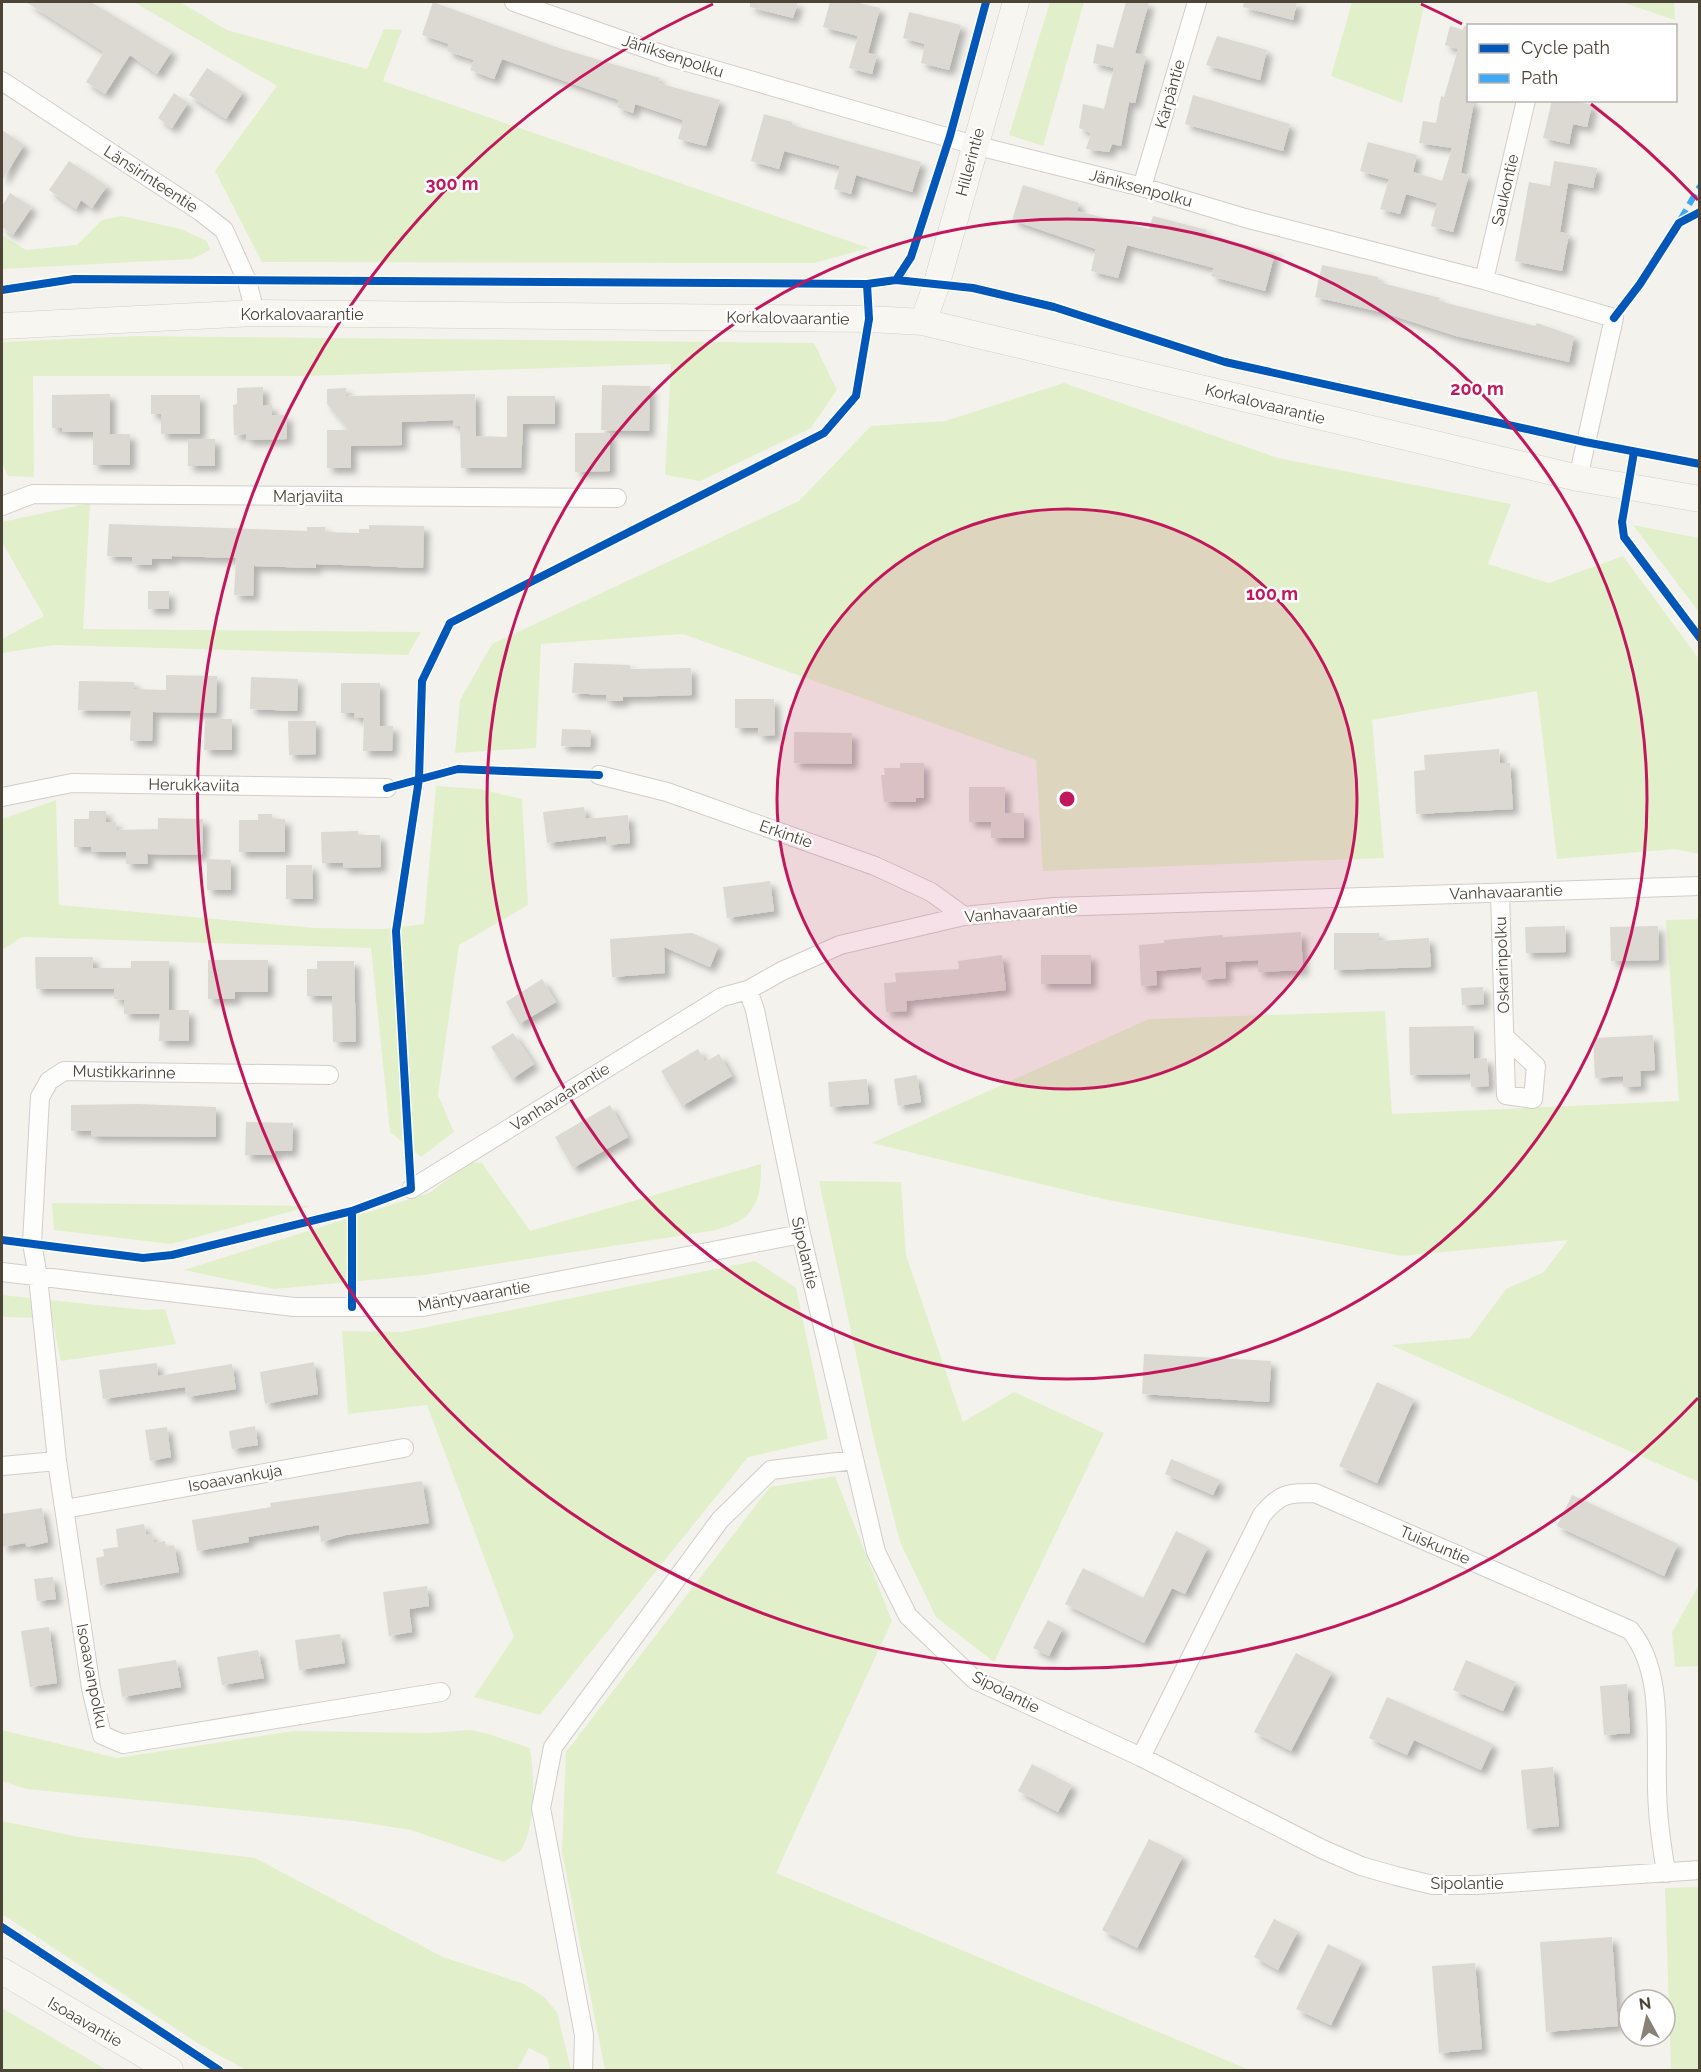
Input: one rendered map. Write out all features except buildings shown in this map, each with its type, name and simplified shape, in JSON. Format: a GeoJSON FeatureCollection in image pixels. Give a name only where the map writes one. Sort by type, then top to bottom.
{"type":"FeatureCollection","features":[{"type":"Feature","properties":{"kind":"street","name":"Jäniksenpolku"},"geometry":{"type":"LineString","coordinates":[[514,2],[670,57],[974,145],[1143,187],[1245,218],[1484,280],[1614,318],[1578,478]]}},
{"type":"Feature","properties":{"kind":"street","name":"Hillerintie"},"geometry":{"type":"LineString","coordinates":[[923,322],[936,286],[1016,2]]}},
{"type":"Feature","properties":{"kind":"street","name":"Kärpäntie"},"geometry":{"type":"LineString","coordinates":[[1143,187],[1197,2]]}},
{"type":"Feature","properties":{"kind":"street","name":"Länsirinteentie"},"geometry":{"type":"LineString","coordinates":[[2,81],[201,212],[224,230],[247,281],[255,313]]}},
{"type":"Feature","properties":{"kind":"street","name":"Saukontie"},"geometry":{"type":"LineString","coordinates":[[1484,280],[1526,102]]}},
{"type":"Feature","properties":{"kind":"street","name":"Korkalovaarantie"},"geometry":{"type":"LineString","coordinates":[[2,326],[255,313],[869,319],[923,322],[1578,478],[1700,499]]}},
{"type":"Feature","properties":{"kind":"street","name":"Marjaviita"},"geometry":{"type":"LineString","coordinates":[[2,506],[33,494],[617,498]]}},
{"type":"Feature","properties":{"kind":"street","name":"Erkintie"},"geometry":{"type":"LineString","coordinates":[[599,775],[667,792],[865,862],[931,892],[964,916]]}},
{"type":"Feature","properties":{"kind":"street","name":"Herukkaviita"},"geometry":{"type":"LineString","coordinates":[[2,797],[72,783],[387,788]]}},
{"type":"Feature","properties":{"kind":"street","name":"Vanhavaarantie"},"geometry":{"type":"LineString","coordinates":[[411,1189],[722,997],[748,990],[782,971],[840,945],[964,916],[1054,907],[1700,886]]}},
{"type":"Feature","properties":{"kind":"street","name":"Oskarinpolku"},"geometry":{"type":"LineString","coordinates":[[1500,893],[1505,1037]]}},
{"type":"Feature","properties":{"kind":"street","name":"Sipolantie"},"geometry":{"type":"LineString","coordinates":[[748,990],[755,1010],[801,1234],[876,1551],[908,1616],[975,1680],[1141,1757],[1332,1854],[1361,1866],[1433,1885],[1476,1886],[1700,1870]]}},
{"type":"Feature","properties":{"kind":"street","name":"Mustikkarinne"},"geometry":{"type":"LineString","coordinates":[[39,1276],[32,1243],[37,1117],[40,1097],[49,1081],[64,1071],[329,1075]]}},
{"type":"Feature","properties":{"kind":"street","name":"Mäntyvaarantie"},"geometry":{"type":"LineString","coordinates":[[2,1272],[294,1307],[423,1307],[801,1234]]}},
{"type":"Feature","properties":{"kind":"street","name":"Isoaavanpolku"},"geometry":{"type":"LineString","coordinates":[[39,1276],[57,1461],[91,1688],[102,1735],[123,1744],[441,1692]]}},
{"type":"Feature","properties":{"kind":"street","name":"Isoaavankuja"},"geometry":{"type":"LineString","coordinates":[[65,1509],[404,1448]]}},
{"type":"Feature","properties":{"kind":"street"},"geometry":{"type":"LineString","coordinates":[[583,2070],[584,2035],[541,1808],[553,1747],[720,1520],[771,1470],[855,1460]]}},
{"type":"Feature","properties":{"kind":"street"},"geometry":{"type":"LineString","coordinates":[[2,1466],[57,1461]]}},
{"type":"Feature","properties":{"kind":"street","name":"Tuiskuntie"},"geometry":{"type":"LineString","coordinates":[[1141,1757],[1262,1515],[1276,1498],[1293,1492],[1315,1493],[1630,1630],[1643,1645],[1654,1689],[1658,1808],[1666,1873]]}},
{"type":"Feature","properties":{"kind":"street","name":"Isoaavantie"},"geometry":{"type":"LineString","coordinates":[[2,1971],[170,2070]]}},
{"type":"Feature","properties":{"kind":"green space"},"geometry":{"type":"Polygon","coordinates":[[[134,2],[180,2],[227,30],[367,69],[384,29],[402,30],[383,81],[869,248],[814,263],[262,262],[215,171],[277,86],[134,2]]]}},
{"type":"Feature","properties":{"kind":"green space"},"geometry":{"type":"Polygon","coordinates":[[[1050,2],[1084,2],[1043,146],[1009,135],[1050,2]]]}},
{"type":"Feature","properties":{"kind":"green space"},"geometry":{"type":"Polygon","coordinates":[[[1352,2],[1425,2],[1402,103],[1331,76],[1352,2]]]}},
{"type":"Feature","properties":{"kind":"green space"},"geometry":{"type":"Polygon","coordinates":[[[1622,2],[1674,2],[1675,20],[1622,2]]]}},
{"type":"Feature","properties":{"kind":"green space"},"geometry":{"type":"Polygon","coordinates":[[[122,216],[181,229],[207,241],[210,250],[192,259],[2,269],[2,235],[26,250],[77,245],[102,220],[122,216]]]}},
{"type":"Feature","properties":{"kind":"green space"},"geometry":{"type":"Polygon","coordinates":[[[135,336],[814,343],[837,390],[811,428],[700,481],[665,475],[671,364],[308,376],[33,376],[34,477],[8,476],[2,463],[2,342],[135,336]]]}},
{"type":"Feature","properties":{"kind":"green space"},"geometry":{"type":"Polygon","coordinates":[[[1064,383],[1278,458],[1511,504],[1488,564],[1549,583],[1623,556],[1699,659],[1699,854],[1675,849],[1557,859],[1537,691],[1372,720],[1384,858],[1043,871],[1036,760],[683,634],[541,644],[536,748],[455,753],[460,700],[492,644],[799,501],[871,426],[945,421],[1064,383]]]}},
{"type":"Feature","properties":{"kind":"green space"},"geometry":{"type":"Polygon","coordinates":[[[90,503],[83,629],[421,632],[408,655],[54,645],[2,653],[2,639],[44,616],[2,542],[2,522],[90,503]]]}},
{"type":"Feature","properties":{"kind":"green space"},"geometry":{"type":"Polygon","coordinates":[[[1633,525],[1699,538],[1699,612],[1633,525]]]}},
{"type":"Feature","properties":{"kind":"green space"},"geometry":{"type":"Polygon","coordinates":[[[436,786],[480,789],[522,799],[528,905],[459,945],[438,1095],[454,1132],[421,1157],[390,1132],[371,948],[22,937],[2,950],[2,819],[56,800],[59,905],[315,928],[383,929],[424,924],[436,786]]]}},
{"type":"Feature","properties":{"kind":"green space"},"geometry":{"type":"Polygon","coordinates":[[[1699,919],[1699,1482],[1391,1345],[1470,1338],[1506,1289],[1544,1272],[1568,1240],[1402,1256],[1103,1199],[872,1143],[1149,1019],[1385,1011],[1392,1114],[1679,1101],[1666,920],[1699,919]]]}},
{"type":"Feature","properties":{"kind":"green space"},"geometry":{"type":"Polygon","coordinates":[[[471,1162],[482,1163],[530,1231],[761,1164],[761,1179],[752,1210],[736,1223],[711,1231],[424,1275],[274,1289],[184,1270],[429,1193],[471,1162]]]}},
{"type":"Feature","properties":{"kind":"green space"},"geometry":{"type":"Polygon","coordinates":[[[819,1181],[901,1182],[906,1255],[963,1422],[1014,1392],[1104,1433],[994,1662],[936,1617],[900,1542],[875,1444],[819,1181]]]}},
{"type":"Feature","properties":{"kind":"green space"},"geometry":{"type":"Polygon","coordinates":[[[52,1203],[311,1206],[171,1244],[54,1230],[52,1203]]]}},
{"type":"Feature","properties":{"kind":"green space"},"geometry":{"type":"Polygon","coordinates":[[[755,1261],[796,1288],[828,1439],[748,1457],[540,1715],[474,1697],[514,1637],[427,1405],[348,1414],[342,1331],[402,1332],[755,1261]]]}},
{"type":"Feature","properties":{"kind":"green space"},"geometry":{"type":"Polygon","coordinates":[[[2,1295],[145,1310],[165,1309],[176,1344],[61,1361],[52,1318],[2,1317],[2,1295]]]}},
{"type":"Feature","properties":{"kind":"green space"},"geometry":{"type":"Polygon","coordinates":[[[835,1476],[892,1621],[776,1873],[1250,2070],[605,2070],[562,1852],[566,1752],[770,1487],[835,1476]]]}},
{"type":"Feature","properties":{"kind":"green space"},"geometry":{"type":"Polygon","coordinates":[[[1699,1585],[1699,1666],[1675,1667],[1672,1632],[1699,1585]]]}},
{"type":"Feature","properties":{"kind":"green space"},"geometry":{"type":"Polygon","coordinates":[[[2,1730],[117,1758],[294,1731],[428,1733],[471,1730],[530,1748],[533,1773],[532,1815],[520,1851],[504,1862],[411,1830],[353,1821],[26,1789],[2,1781],[2,1730]]]}},
{"type":"Feature","properties":{"kind":"green space"},"geometry":{"type":"Polygon","coordinates":[[[2,1821],[79,1837],[255,1858],[443,1957],[524,1984],[543,1996],[557,2012],[571,2070],[550,2070],[547,2057],[529,2048],[517,2070],[246,2070],[199,2044],[2,1914],[2,1821]]]}},
{"type":"Feature","properties":{"kind":"green space"},"geometry":{"type":"Polygon","coordinates":[[[1699,1887],[1699,2070],[1671,2070],[1670,2048],[1677,2048],[1677,1988],[1668,1988],[1665,1888],[1699,1887]]]}},
{"type":"Feature","properties":{"kind":"green space"},"geometry":{"type":"Polygon","coordinates":[[[2,2008],[107,2070],[2,2070],[2,2008]]]}},
{"type":"Feature","properties":{"kind":"marked path"},"geometry":{"type":"LineString","coordinates":[[1680,220],[1700,186]]}},
{"type":"Feature","properties":{"kind":"cycle path"},"geometry":{"type":"LineString","coordinates":[[2,290],[74,279],[867,284],[896,280],[911,257],[950,136],[986,2]]}},
{"type":"Feature","properties":{"kind":"cycle path"},"geometry":{"type":"LineString","coordinates":[[1614,318],[1640,284],[1679,223],[1700,212]]}},
{"type":"Feature","properties":{"kind":"cycle path"},"geometry":{"type":"LineString","coordinates":[[896,280],[973,288],[1054,307],[1225,362],[1585,442],[1700,464]]}},
{"type":"Feature","properties":{"kind":"cycle path"},"geometry":{"type":"LineString","coordinates":[[2,1240],[143,1258],[172,1255],[352,1211],[411,1189],[396,931],[419,779],[422,681],[450,623],[824,433],[856,396],[869,319],[867,284]]}},
{"type":"Feature","properties":{"kind":"cycle path"},"geometry":{"type":"LineString","coordinates":[[1634,452],[1622,522],[1624,537],[1700,638]]}},
{"type":"Feature","properties":{"kind":"cycle path"},"geometry":{"type":"LineString","coordinates":[[387,788],[458,769],[599,775]]}},
{"type":"Feature","properties":{"kind":"cycle path"},"geometry":{"type":"LineString","coordinates":[[352,1211],[352,1307]]}},
{"type":"Feature","properties":{"kind":"cycle path"},"geometry":{"type":"LineString","coordinates":[[2,1927],[219,2070]]}}]}
